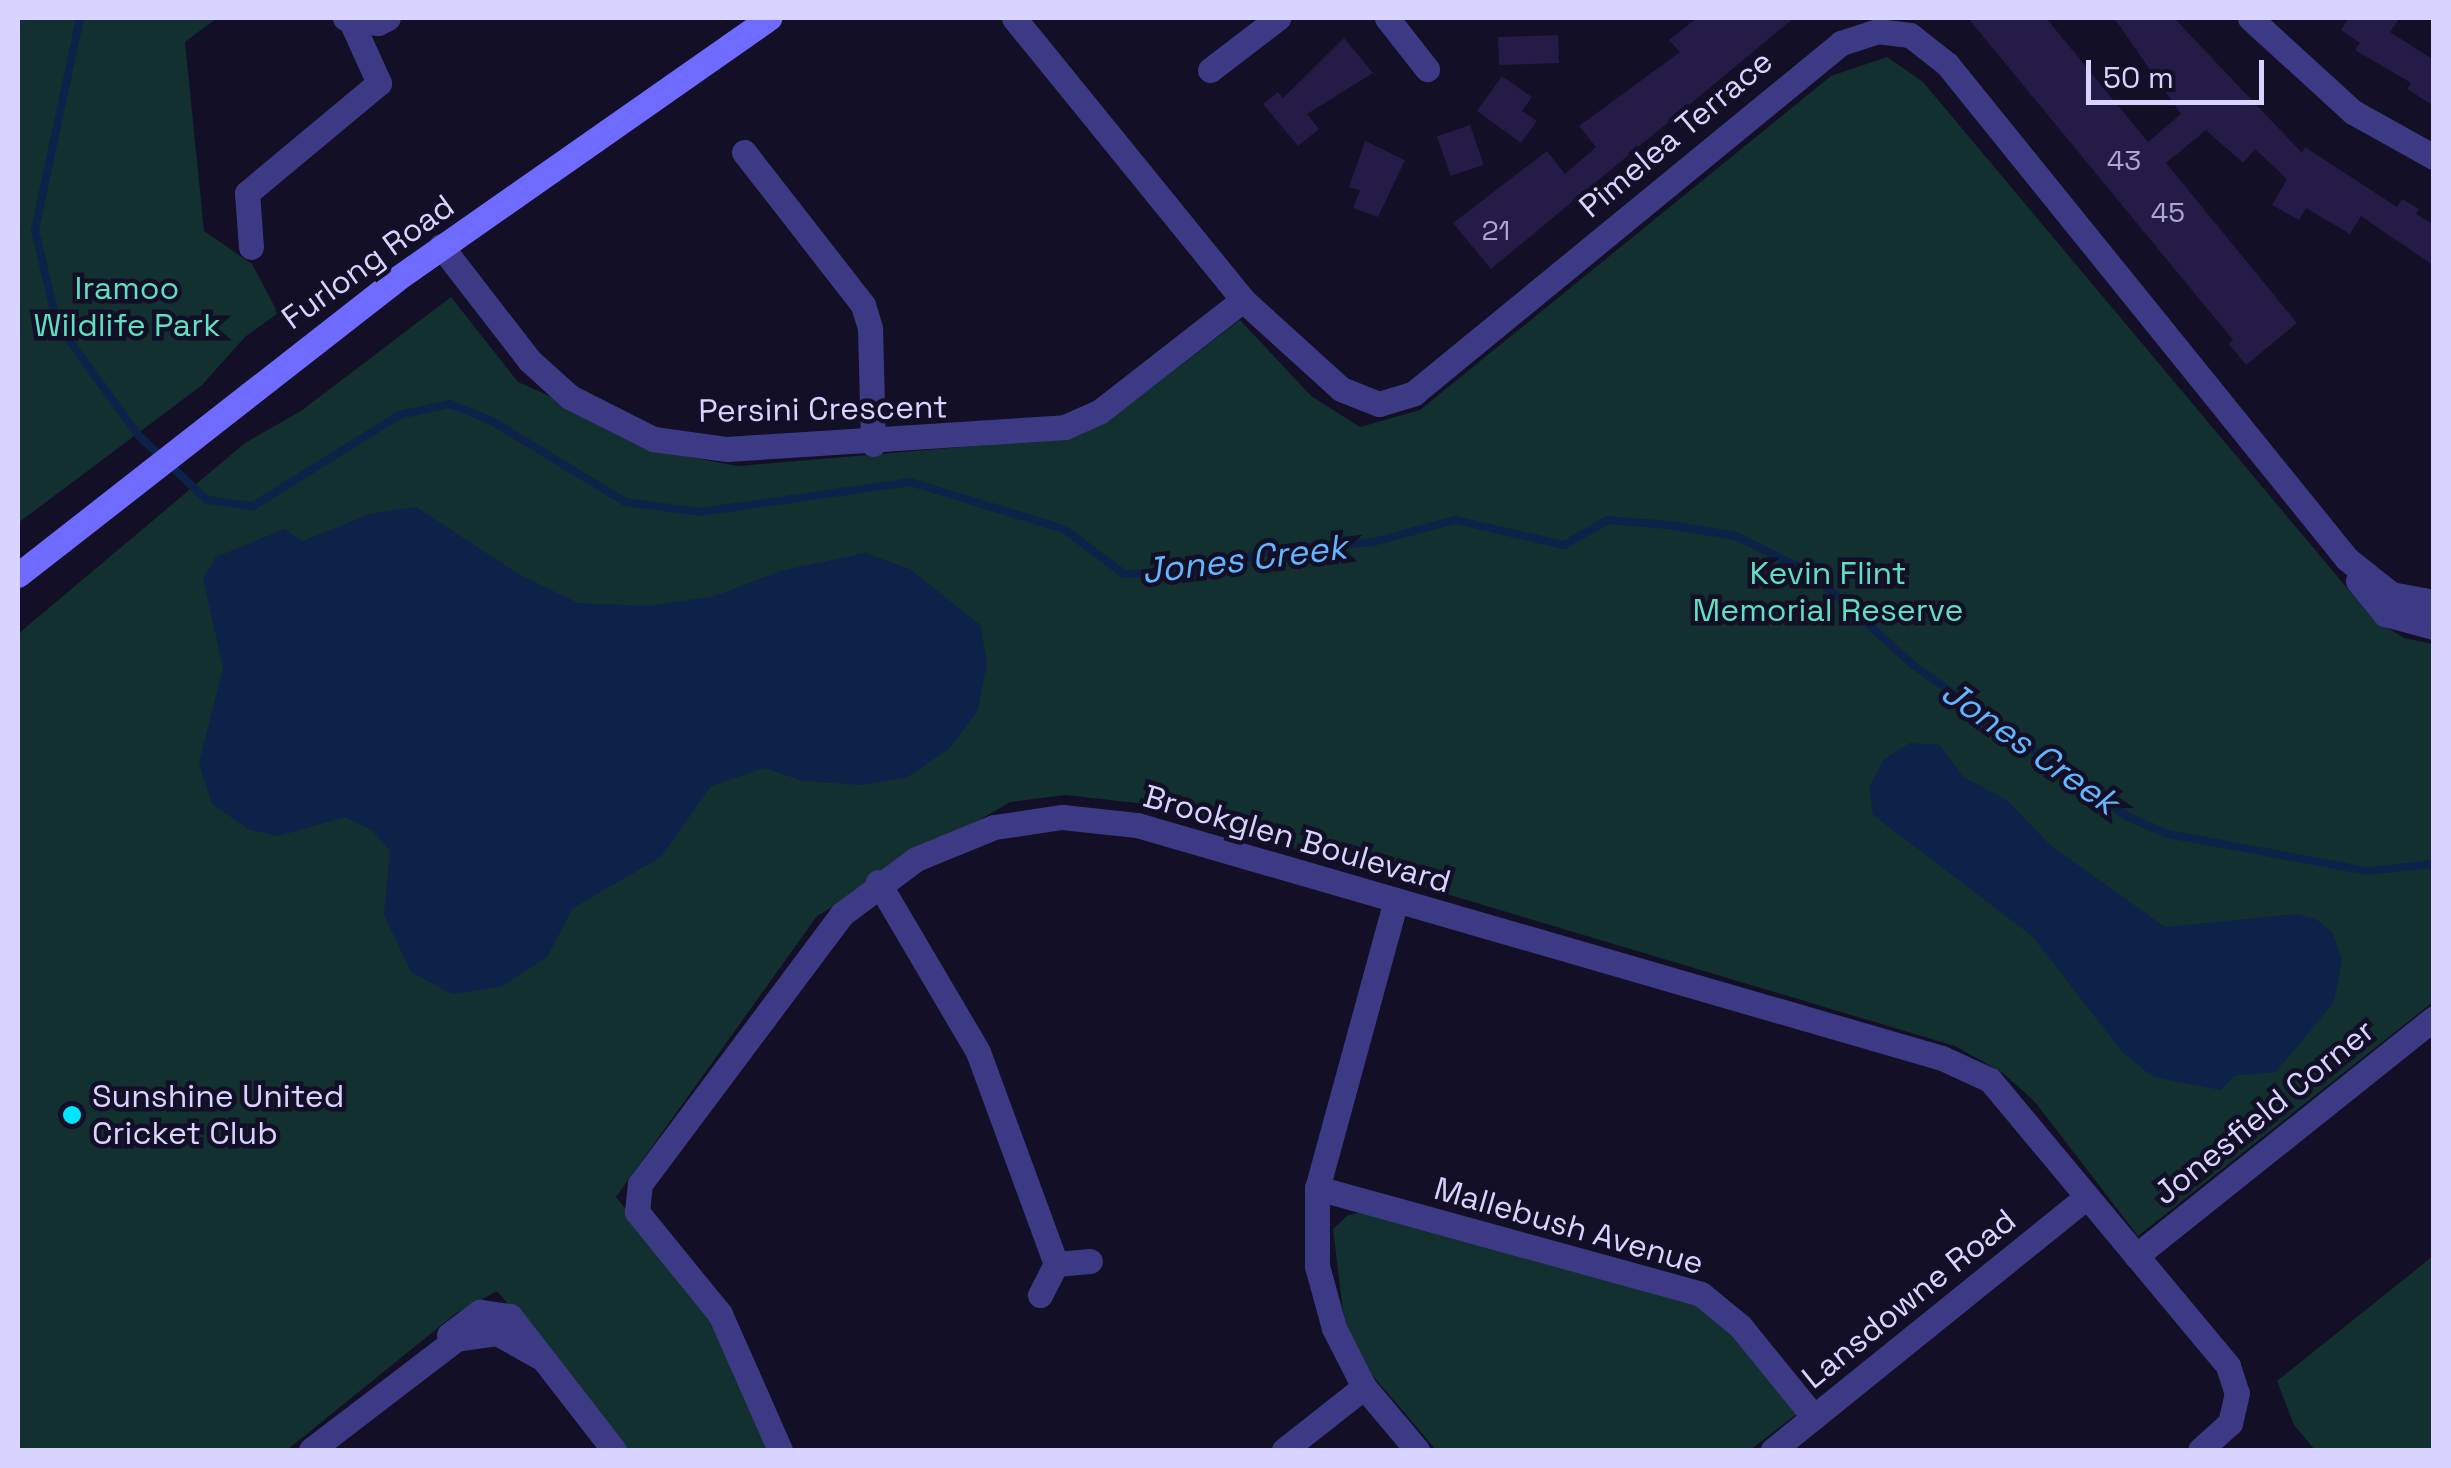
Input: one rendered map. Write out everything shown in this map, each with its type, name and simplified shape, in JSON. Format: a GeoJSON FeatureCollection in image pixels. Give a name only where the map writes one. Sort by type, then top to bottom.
{"type":"FeatureCollection","features":[{"type":"Feature","properties":{"kind":"main road","name":"Furlong Road"},"geometry":{"type":"LineString","coordinates":[[18,575],[222,410],[441,246],[769,18]]}},
{"type":"Feature","properties":{"kind":"street"},"geometry":{"type":"LineString","coordinates":[[251,247],[247,194],[379,83],[348,19],[388,18]]}},
{"type":"Feature","properties":{"kind":"street","name":"Pimelea Terrace"},"geometry":{"type":"LineString","coordinates":[[1014,18],[1243,300],[1341,389],[1379,404],[1414,393],[1825,54],[1859,35],[1896,32],[1922,42],[1947,64],[2347,559],[2374,602],[2423,614]]}},
{"type":"Feature","properties":{"kind":"street"},"geometry":{"type":"LineString","coordinates":[[1210,70],[1278,18]]}},
{"type":"Feature","properties":{"kind":"street"},"geometry":{"type":"LineString","coordinates":[[1388,18],[1427,70]]}},
{"type":"Feature","properties":{"kind":"street"},"geometry":{"type":"LineString","coordinates":[[2250,18],[2353,112],[2434,156]]}},
{"type":"Feature","properties":{"kind":"street"},"geometry":{"type":"LineString","coordinates":[[744,152],[862,304],[870,328],[873,444]]}},
{"type":"Feature","properties":{"kind":"street","name":"Persini Crescent"},"geometry":{"type":"LineString","coordinates":[[441,246],[547,378],[653,439],[726,448],[873,444],[1065,428],[1099,412],[1243,300]]}},
{"type":"Feature","properties":{"kind":"street","name":"Brookglen Boulevard"},"geometry":{"type":"LineString","coordinates":[[780,1450],[720,1314],[637,1212],[640,1184],[842,914],[878,882],[994,827],[1062,818],[1137,825],[1942,1058],[1990,1080],[2228,1366],[2237,1392],[2230,1423],[2200,1450]]}},
{"type":"Feature","properties":{"kind":"street"},"geometry":{"type":"LineString","coordinates":[[878,882],[978,1052],[1056,1264],[1040,1295]]}},
{"type":"Feature","properties":{"kind":"street"},"geometry":{"type":"LineString","coordinates":[[1396,900],[1317,1188],[1317,1266],[1334,1328],[1364,1387],[1417,1450]]}},
{"type":"Feature","properties":{"kind":"street","name":"Jonesfield Corner"},"geometry":{"type":"LineString","coordinates":[[2136,1256],[2434,1018]]}},
{"type":"Feature","properties":{"kind":"street","name":"Mallebush Avenue"},"geometry":{"type":"LineString","coordinates":[[1317,1188],[1701,1294],[1740,1326],[1814,1417]]}},
{"type":"Feature","properties":{"kind":"street","name":"Lansdowne Road"},"geometry":{"type":"LineString","coordinates":[[1772,1450],[2086,1197]]}},
{"type":"Feature","properties":{"kind":"street"},"geometry":{"type":"LineString","coordinates":[[1056,1264],[1090,1262]]}},
{"type":"Feature","properties":{"kind":"street"},"geometry":{"type":"LineString","coordinates":[[311,1450],[432,1354],[480,1332],[514,1339],[538,1356],[614,1450]]}},
{"type":"Feature","properties":{"kind":"street"},"geometry":{"type":"LineString","coordinates":[[1284,1450],[1364,1387]]}},
{"type":"Feature","properties":{"kind":"green space","name":"Iramoo Wildlife Park"},"geometry":{"type":"Polygon","coordinates":[[[18,18],[217,18],[185,42],[204,231],[252,264],[278,313],[245,337],[201,386],[18,523],[18,18]]]}},
{"type":"Feature","properties":{"kind":"green space","name":"Kevin Flint Memorial Reserve"},"geometry":{"type":"Polygon","coordinates":[[[1887,57],[1923,82],[2373,619],[2404,638],[2433,644],[2433,1002],[2138,1236],[2035,1102],[2003,1073],[1955,1046],[1145,804],[1066,795],[1010,802],[817,916],[616,1197],[709,1314],[768,1450],[627,1450],[497,1291],[455,1314],[287,1450],[18,1450],[18,634],[245,443],[301,411],[451,297],[518,382],[684,456],[738,466],[1067,438],[1129,405],[1240,320],[1311,396],[1360,427],[1420,410],[1831,76],[1887,57]]]}},
{"type":"Feature","properties":{"kind":"green space"},"geometry":{"type":"Polygon","coordinates":[[[1364,1212],[1697,1303],[1732,1333],[1797,1414],[1750,1450],[1436,1450],[1373,1376],[1344,1320],[1333,1229],[1348,1215],[1364,1212]]]}},
{"type":"Feature","properties":{"kind":"green space"},"geometry":{"type":"Polygon","coordinates":[[[2433,1256],[2433,1450],[2315,1450],[2294,1425],[2277,1381],[2433,1256]]]}},
{"type":"Feature","properties":{"kind":"water"},"geometry":{"type":"Polygon","coordinates":[[[416,507],[520,575],[578,603],[649,606],[715,596],[780,571],[865,553],[910,569],[980,625],[987,662],[978,710],[950,748],[906,778],[862,785],[803,781],[765,768],[711,786],[661,857],[573,908],[547,957],[501,987],[452,994],[411,972],[384,915],[390,851],[373,831],[345,817],[278,836],[248,829],[212,804],[199,763],[223,668],[203,578],[216,557],[285,529],[303,541],[370,514],[416,507]]]}},
{"type":"Feature","properties":{"kind":"water"},"geometry":{"type":"Polygon","coordinates":[[[1910,743],[1940,745],[1963,777],[2007,800],[2050,845],[2165,927],[2296,914],[2316,919],[2332,932],[2342,960],[2334,1002],[2276,1072],[2234,1076],[2221,1090],[2153,1077],[2123,1053],[2032,936],[1873,815],[1869,787],[1884,759],[1910,743]]]}},
{"type":"Feature","properties":{"kind":"building"},"geometry":{"type":"Polygon","coordinates":[[[1697,18],[1794,18],[1491,269],[1453,223],[1547,151],[1565,174],[1596,147],[1579,126],[1680,52],[1669,40],[1697,18]]]}},
{"type":"Feature","properties":{"kind":"building"},"geometry":{"type":"Polygon","coordinates":[[[1968,18],[2046,18],[2148,142],[2181,114],[2114,18],[2174,18],[2302,153],[2305,147],[2397,207],[2402,199],[2419,209],[2416,214],[2434,225],[2434,266],[2361,216],[2350,234],[2306,208],[2299,220],[2272,205],[2287,179],[2255,149],[2243,163],[2206,130],[2166,163],[2297,323],[2246,365],[2229,344],[2233,340],[1968,18]]]}},
{"type":"Feature","properties":{"kind":"building"},"geometry":{"type":"Polygon","coordinates":[[[2349,18],[2400,18],[2390,32],[2434,60],[2434,106],[2407,89],[2411,83],[2355,50],[2360,43],[2341,30],[2349,18]]]}},
{"type":"Feature","properties":{"kind":"building"},"geometry":{"type":"Polygon","coordinates":[[[1558,35],[1559,63],[1499,65],[1498,37],[1558,35]]]}},
{"type":"Feature","properties":{"kind":"building"},"geometry":{"type":"Polygon","coordinates":[[[1344,38],[1373,73],[1307,114],[1319,129],[1298,146],[1263,104],[1278,92],[1283,98],[1344,38]]]}},
{"type":"Feature","properties":{"kind":"building"},"geometry":{"type":"Polygon","coordinates":[[[1502,76],[1532,97],[1522,111],[1537,121],[1521,143],[1477,111],[1502,76]]]}},
{"type":"Feature","properties":{"kind":"building"},"geometry":{"type":"Polygon","coordinates":[[[1470,125],[1484,165],[1451,176],[1437,136],[1470,125]]]}},
{"type":"Feature","properties":{"kind":"building"},"geometry":{"type":"Polygon","coordinates":[[[1365,141],[1405,160],[1378,217],[1353,208],[1360,190],[1349,187],[1365,141]]]}},
{"type":"Feature","properties":{"kind":"waterway","name":"Jones Creek"},"geometry":{"type":"LineString","coordinates":[[80,18],[35,230],[57,324],[139,436],[207,500],[253,506],[399,415],[450,404],[492,421],[625,502],[700,512],[910,482],[1064,529],[1124,574],[1196,572],[1274,550],[1373,542],[1455,520],[1564,545],[1608,520],[1669,525],[1736,536],[1811,573],[1912,664],[2128,817],[2168,834],[2367,871],[2434,864]]}},
{"type":"Feature","properties":{"kind":"place","name":"Sunshine United Cricket Club"},"geometry":{"type":"Point","coordinates":[72,1115]}}]}
